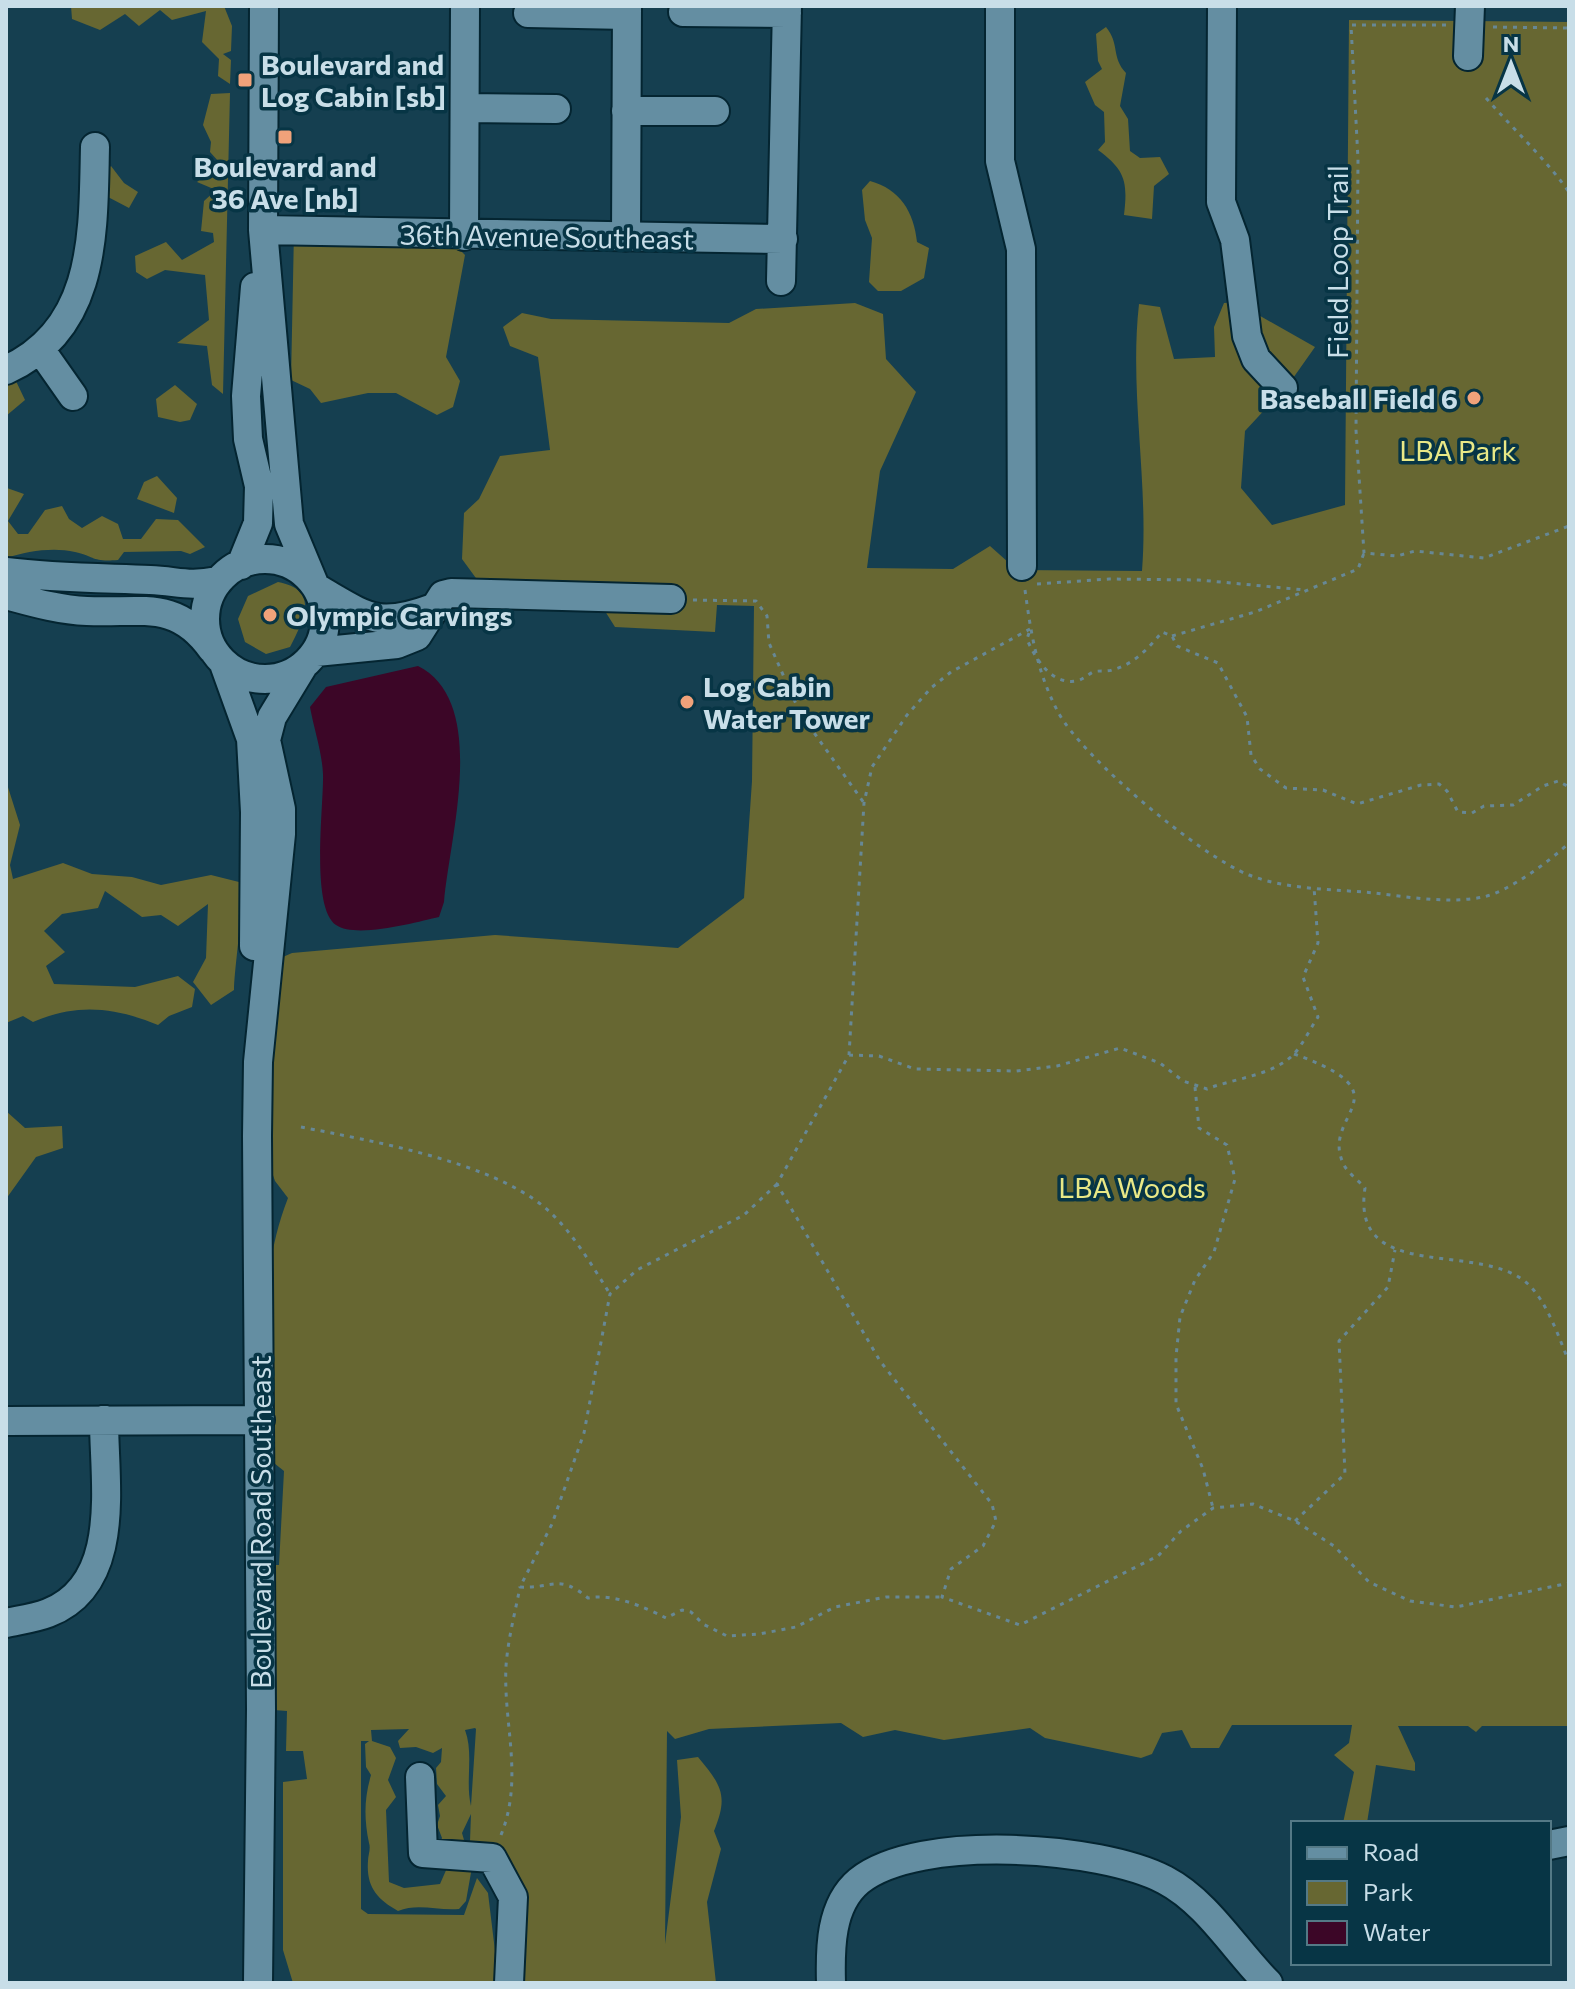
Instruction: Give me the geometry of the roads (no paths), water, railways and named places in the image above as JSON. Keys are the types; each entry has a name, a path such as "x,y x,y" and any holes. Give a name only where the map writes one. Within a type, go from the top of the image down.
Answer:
{"street":[{"path":"264,6 263,230 289,524 316,586 326,624 310,659"},
{"path":"464,236 465,6"},
{"path":"1000,6 1000,161 1021,249 1022,566"},
{"path":"1222,6 1221,202 1235,240 1247,336 1256,359 1283,388"},
{"path":"528,13 627,10 626,237"},
{"path":"683,12 787,10 781,281"},
{"path":"1468,56 1469,17"},
{"path":"465,108 556,109"},
{"path":"626,111 715,111"},
{"path":"6,370 40,349 78,300 93,225 95,147"},
{"path":"241,565 258,523 259,486 248,439 246,396 263,230"},
{"name":"36th Avenue Southeast","path":"263,230 464,236 783,239"},
{"path":"40,349 73,396"},
{"path":"6,572 54,578 154,580 188,586 218,581 241,565 267,559 285,562 301,571 316,586 376,618 398,621 433,608"},
{"path":"218,581 208,599 204,618 207,638 220,660"},
{"path":"6,595 87,611 144,609 173,614 201,633 220,660 238,673 263,679 289,675 310,659 397,644 417,636 443,595 480,592 671,599"},
{"name":"Boulevard Road Southeast","path":"258,1062 281,834 281,809 266,740 272,717 310,659"},
{"name":"Boulevard Road Southeast","path":"220,660 251,739 255,812 253,997 258,1062 260,1420 258,1983"},
{"path":"6,1623 50,1612 78,1591 100,1559 105,1535 104,1420"},
{"path":"6,1421 260,1420"},
{"path":"420,1777 423,1853 492,1858 513,1897 509,1983"},
{"path":"831,1983 830,1956 837,1913 858,1882 898,1861 953,1851 1086,1855 1136,1866 1170,1883 1208,1916 1268,1983"}],"water":[{"path":"418,666 440,684 453,709 459,740 457,809 444,902 439,917 372,930 345,929 336,925 328,915 323,898 320,854 323,774 310,707 326,687"}],"place":[{"name":"Boulevard and Log Cabin [sb]","path":"245,80"},
{"name":"Boulevard and 36 Ave [nb]","path":"285,137"},
{"name":"Baseball Field 6","path":"1474,398"},
{"name":"Olympic Carvings","path":"270,615"},
{"name":"Log Cabin Water Tower","path":"687,702"}],"park label":[{"name":"LBA Park","path":"1458,450"},
{"name":"LBA Woods","path":"1132,1187"}]}
